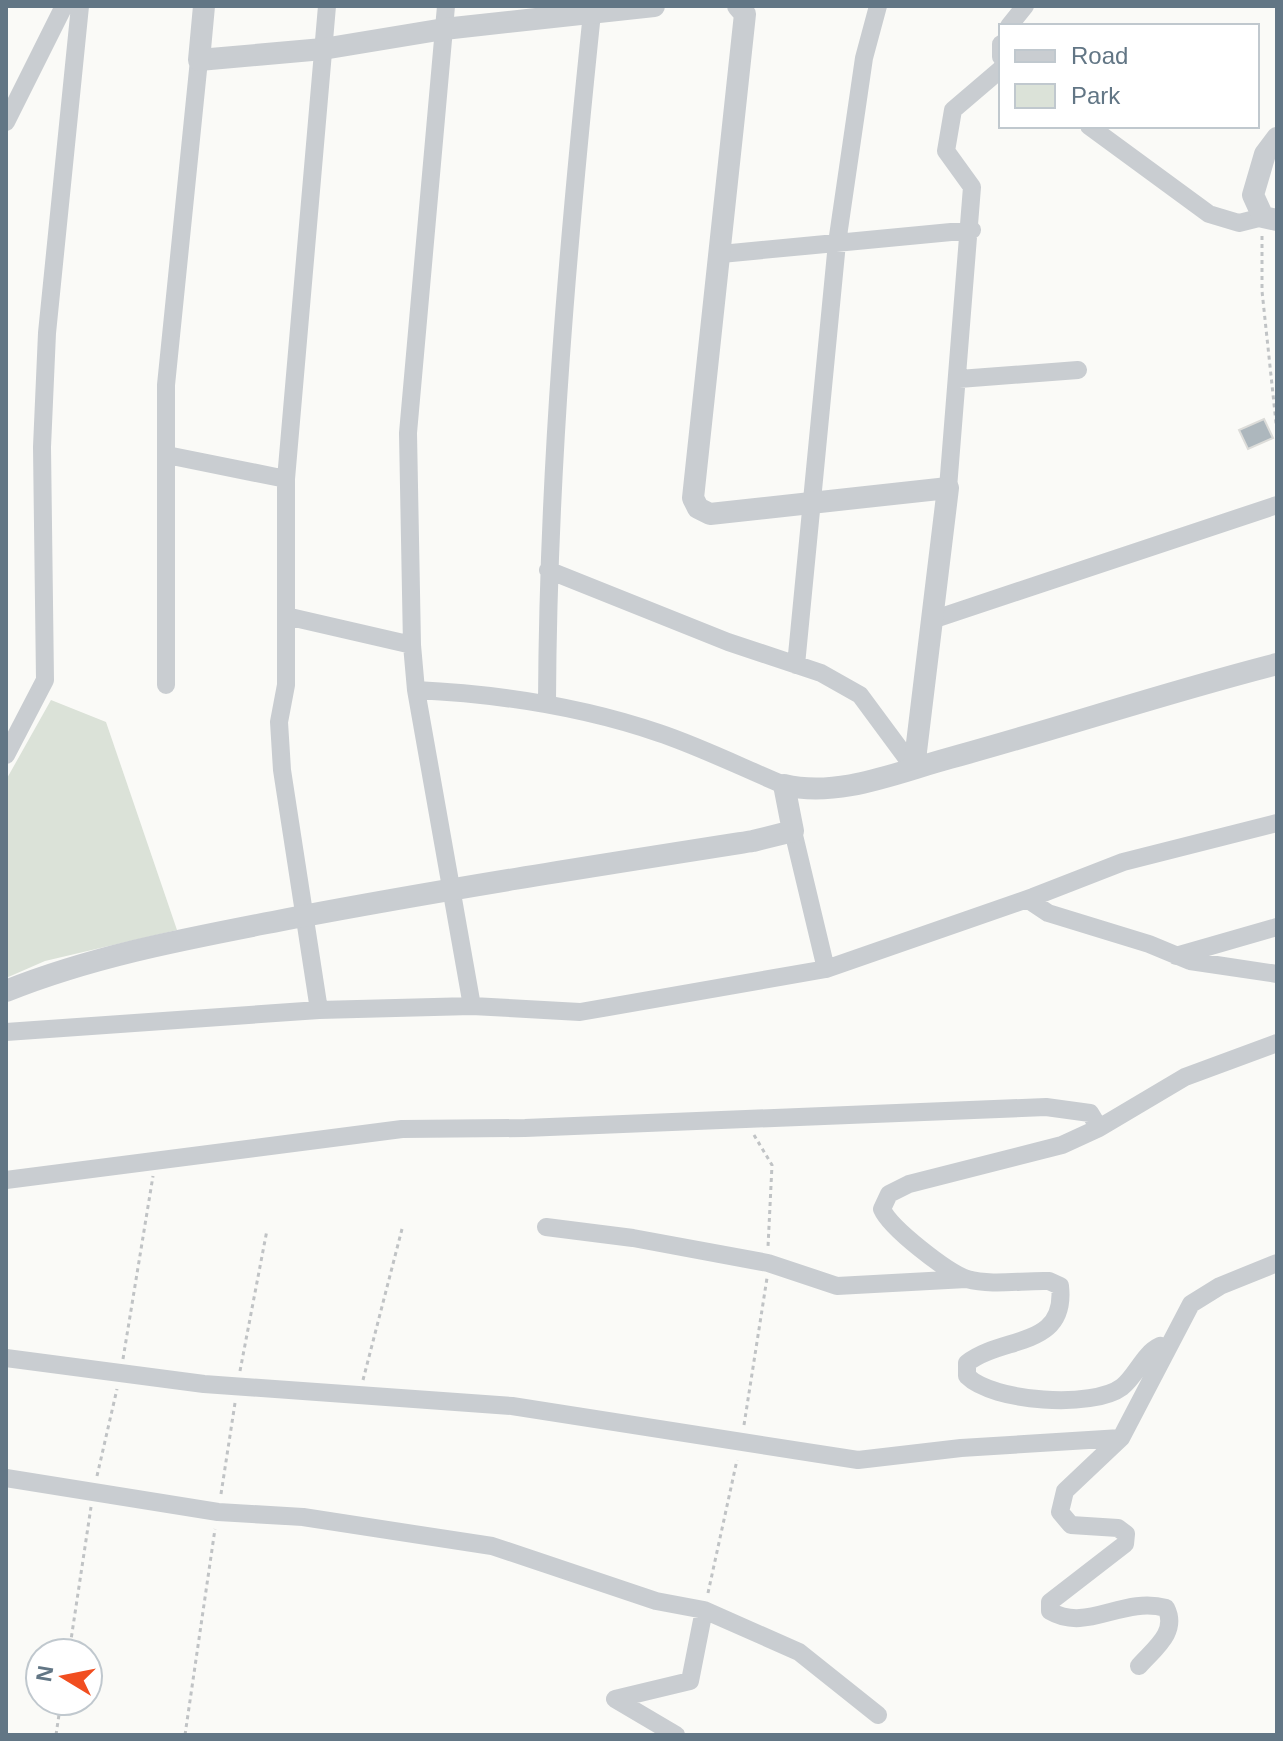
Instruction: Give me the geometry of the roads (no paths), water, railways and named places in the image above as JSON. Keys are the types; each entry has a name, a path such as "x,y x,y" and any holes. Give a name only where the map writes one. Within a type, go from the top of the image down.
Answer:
{"street":[{"path":"6,122 64,6"},
{"path":"6,755 45,680 42,447 46,348 80,6"},
{"path":"166,685 166,385 204,6"},
{"path":"319,1010 282,770 279,722 286,685 286,479 327,6"},
{"path":"446,6 408,433 412,645 416,690 472,1006"},
{"path":"199,60 323,49 444,29 654,6"},
{"path":"738,6 745,14 693,498 698,508 710,514 948,488"},
{"path":"796,665 815,501 837,243 864,58 878,6"},
{"path":"1011,24 1025,6"},
{"path":"547,702 548,570 565,270 592,13"},
{"path":"914,768 948,488 972,230 972,187 946,151 953,110 999,71"},
{"path":"1092,128 1209,214 1239,223 1270,219 1253,195 1255,179 1265,154 1277,138"},
{"path":"721,254 972,230"},
{"path":"959,379 1078,370"},
{"path":"167,455 286,479"},
{"path":"932,620 1277,505"},
{"path":"548,570 728,642 821,673 860,695 914,768"},
{"path":"286,616 412,645"},
{"path":"416,690 482,693 547,702 659,733 784,785 818,789 914,768 1178,689 1277,664"},
{"path":"784,785 826,969"},
{"path":"6,1032 319,1010 472,1006 580,1012 826,969 1123,862 1277,823"},
{"path":"6,991 65,968 304,916 449,888 753,841 793,831"},
{"path":"1027,899 1048,913 1190,961 1277,974"},
{"path":"1176,956 1277,927"},
{"path":"966,1279 887,1221 882,1209 889,1194 909,1184 1062,1145 1099,1128 1185,1077 1277,1043"},
{"path":"6,1180 402,1129 525,1128 1046,1107 1090,1113 1099,1128"},
{"path":"546,1227 633,1238 768,1263 837,1286 966,1279 1049,1281 1060,1286 1062,1307 1051,1325 1035,1335 975,1356 967,1363 967,1376 976,1384 1024,1397 1093,1400 1122,1387 1151,1351 1160,1346 1165,1352"},
{"path":"1139,1666 1170,1629 1171,1618 1166,1608 1145,1602 1079,1619 1061,1617 1050,1611 1050,1602 1125,1544 1126,1534 1118,1528 1071,1525 1060,1512 1065,1491 1121,1438 1191,1304 1220,1286 1277,1263"},
{"path":"6,1358 237,1387 512,1406 858,1460 961,1448 1121,1438"},
{"path":"6,1478 218,1512 303,1517 492,1546 656,1601 704,1610 799,1652 878,1715"},
{"path":"676,1735 615,1699 690,1681 704,1610"}]}
